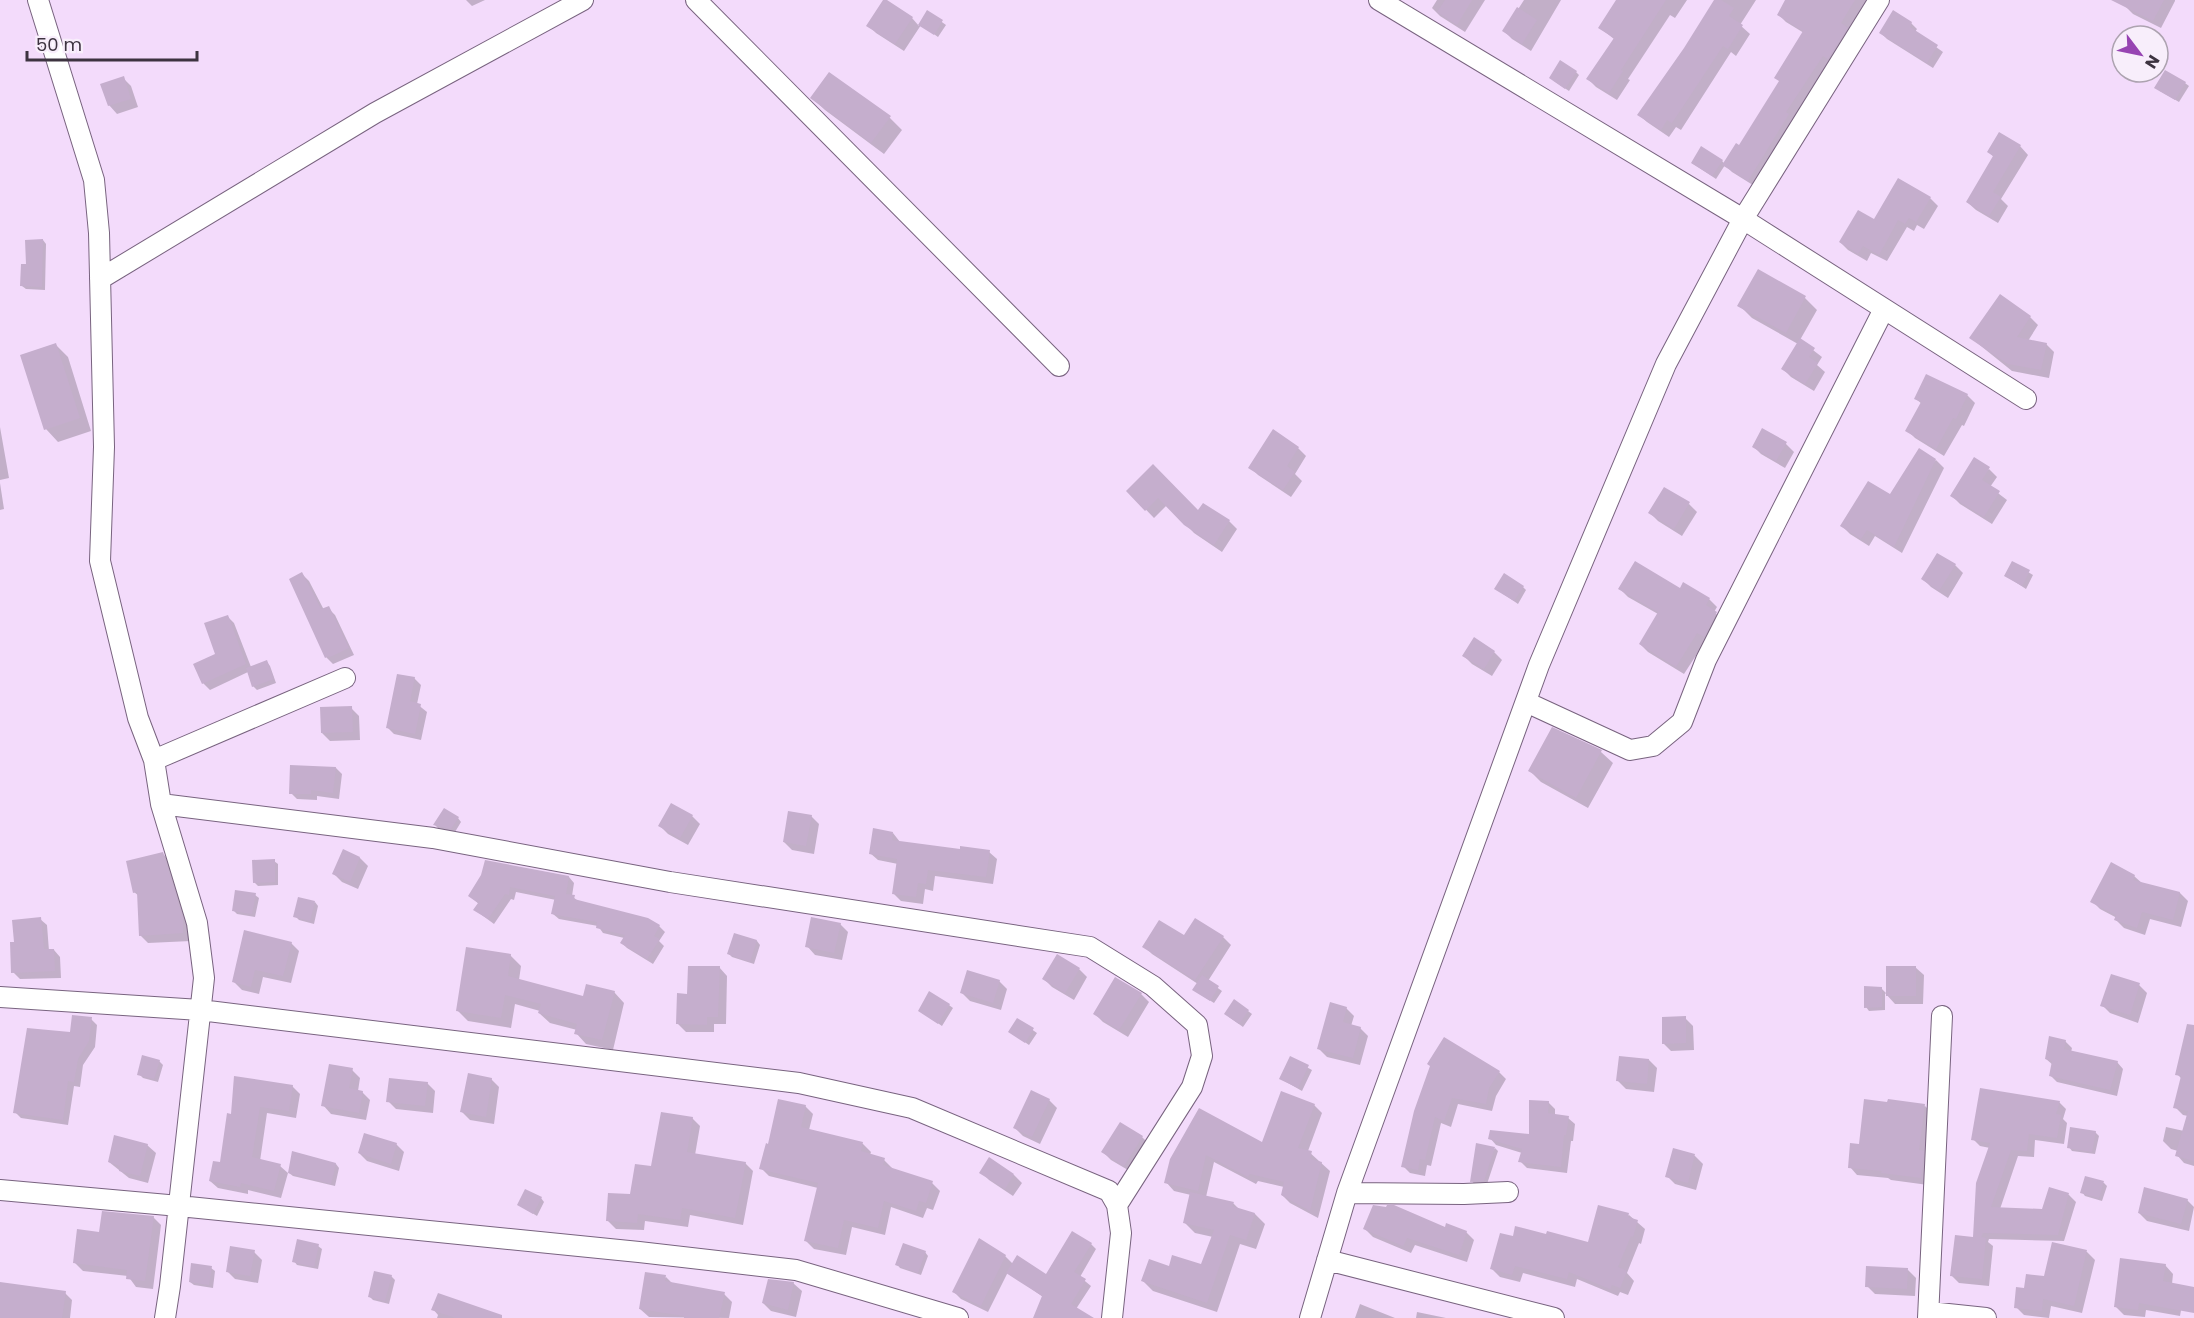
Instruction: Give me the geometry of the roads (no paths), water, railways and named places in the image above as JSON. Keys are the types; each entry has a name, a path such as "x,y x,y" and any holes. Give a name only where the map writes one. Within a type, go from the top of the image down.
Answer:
{"street":[{"path":"38,0 94,180 99,233 104,447 100,561 138,718 154,760 161,804 197,923 204,978 165,1318"},
{"path":"100,279 375,113 583,0"},
{"path":"696,0 1059,366"},
{"path":"1379,0 1743,219 2026,399"},
{"path":"1310,1318 1347,1193 1526,702 1548,644 1666,364 1743,219 1879,0"},
{"path":"1526,702 1630,750 1653,746 1682,722 1706,660 1884,309"},
{"path":"154,760 345,678"},
{"path":"161,804 433,838 670,882 1090,947 1153,986 1197,1025 1202,1056 1192,1087 1117,1205"},
{"path":"0,997 200,1010 799,1083 912,1108 1109,1191 1117,1205 1121,1233 1112,1318"},
{"path":"1942,1016 1928,1315 1986,1318"},
{"path":"0,1190 639,1252 796,1270 958,1318"},
{"path":"1347,1193 1508,1192"},
{"path":"1327,1260 1554,1318"}]}
